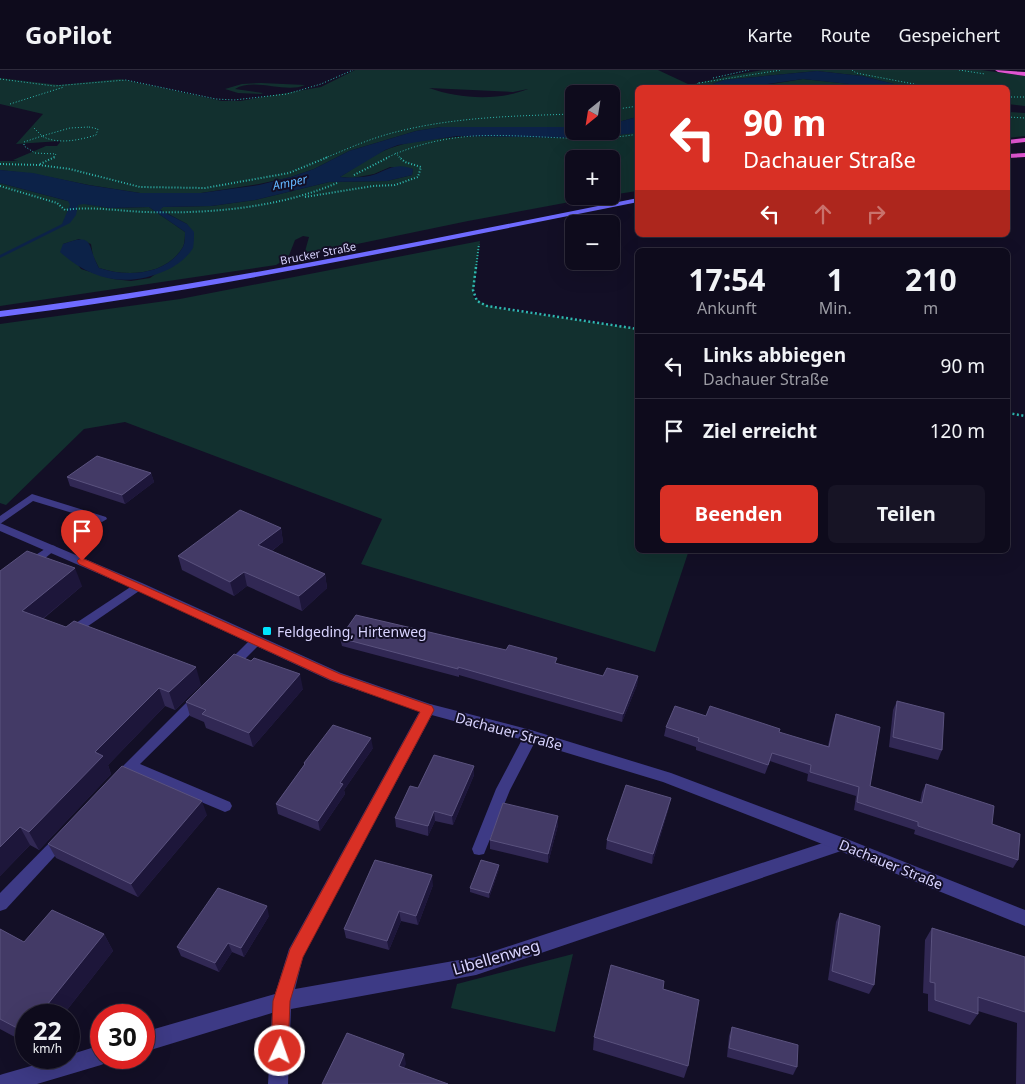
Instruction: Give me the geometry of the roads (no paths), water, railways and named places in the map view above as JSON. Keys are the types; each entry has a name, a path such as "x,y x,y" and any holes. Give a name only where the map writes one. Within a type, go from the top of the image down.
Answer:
{"highway":[{"path":"998,70 1025,74"},
{"path":"1010,142 1025,140"},
{"path":"1010,156 1025,155"}],"main road":[{"name":"Brucker Straße","path":"0,314 177,290 316,265 635,201"}],"street":[{"name":"Dachauer Straße","path":"0,527 138,586 336,677 428,710 531,736 666,777 841,844 1025,918"},
{"path":"278,1084 282,1001 296,955 428,710"},
{"name":"Libellenweg","path":"155,1039 282,1001 476,966 841,844"},
{"path":"4,1084 90,1058"}],"lane":[{"path":"0,521 32,497 102,519"},
{"path":"22,570 51,548"},
{"path":"70,633 138,586"},
{"path":"222,676 257,640"},
{"path":"208,690 126,770 225,806"},
{"path":"479,849 503,790 531,736"},
{"path":"0,904 68,832"}],"water":[{"path":"817,71 862,76 898,85 858,85 803,79 760,85 710,85 724,80"},
{"path":"635,118 635,133 620,135 620,122"},
{"name":"Amper","path":"441,127 565,127 565,138 457,136 398,145 385,150 340,177 354,178 367,176 398,166 413,169 412,175 387,181 329,182 255,200 211,206 163,207 160,210 187,224 194,232 194,242 191,251 178,264 153,276 124,280 111,279 85,270 60,252 63,244 81,239 85,240 91,247 99,268 121,273 133,273 156,269 166,264 176,257 183,247 185,232 149,207 110,208 84,204 78,205 76,215 70,223 0,258 0,255 62,224 70,205 68,201 0,183 0,170 33,173 88,185 140,193 201,193 259,185 291,177 314,169 349,151 416,131"}],"place":[{"name":"Feldgeding, Hirtenweg","path":"267,631"}]}
